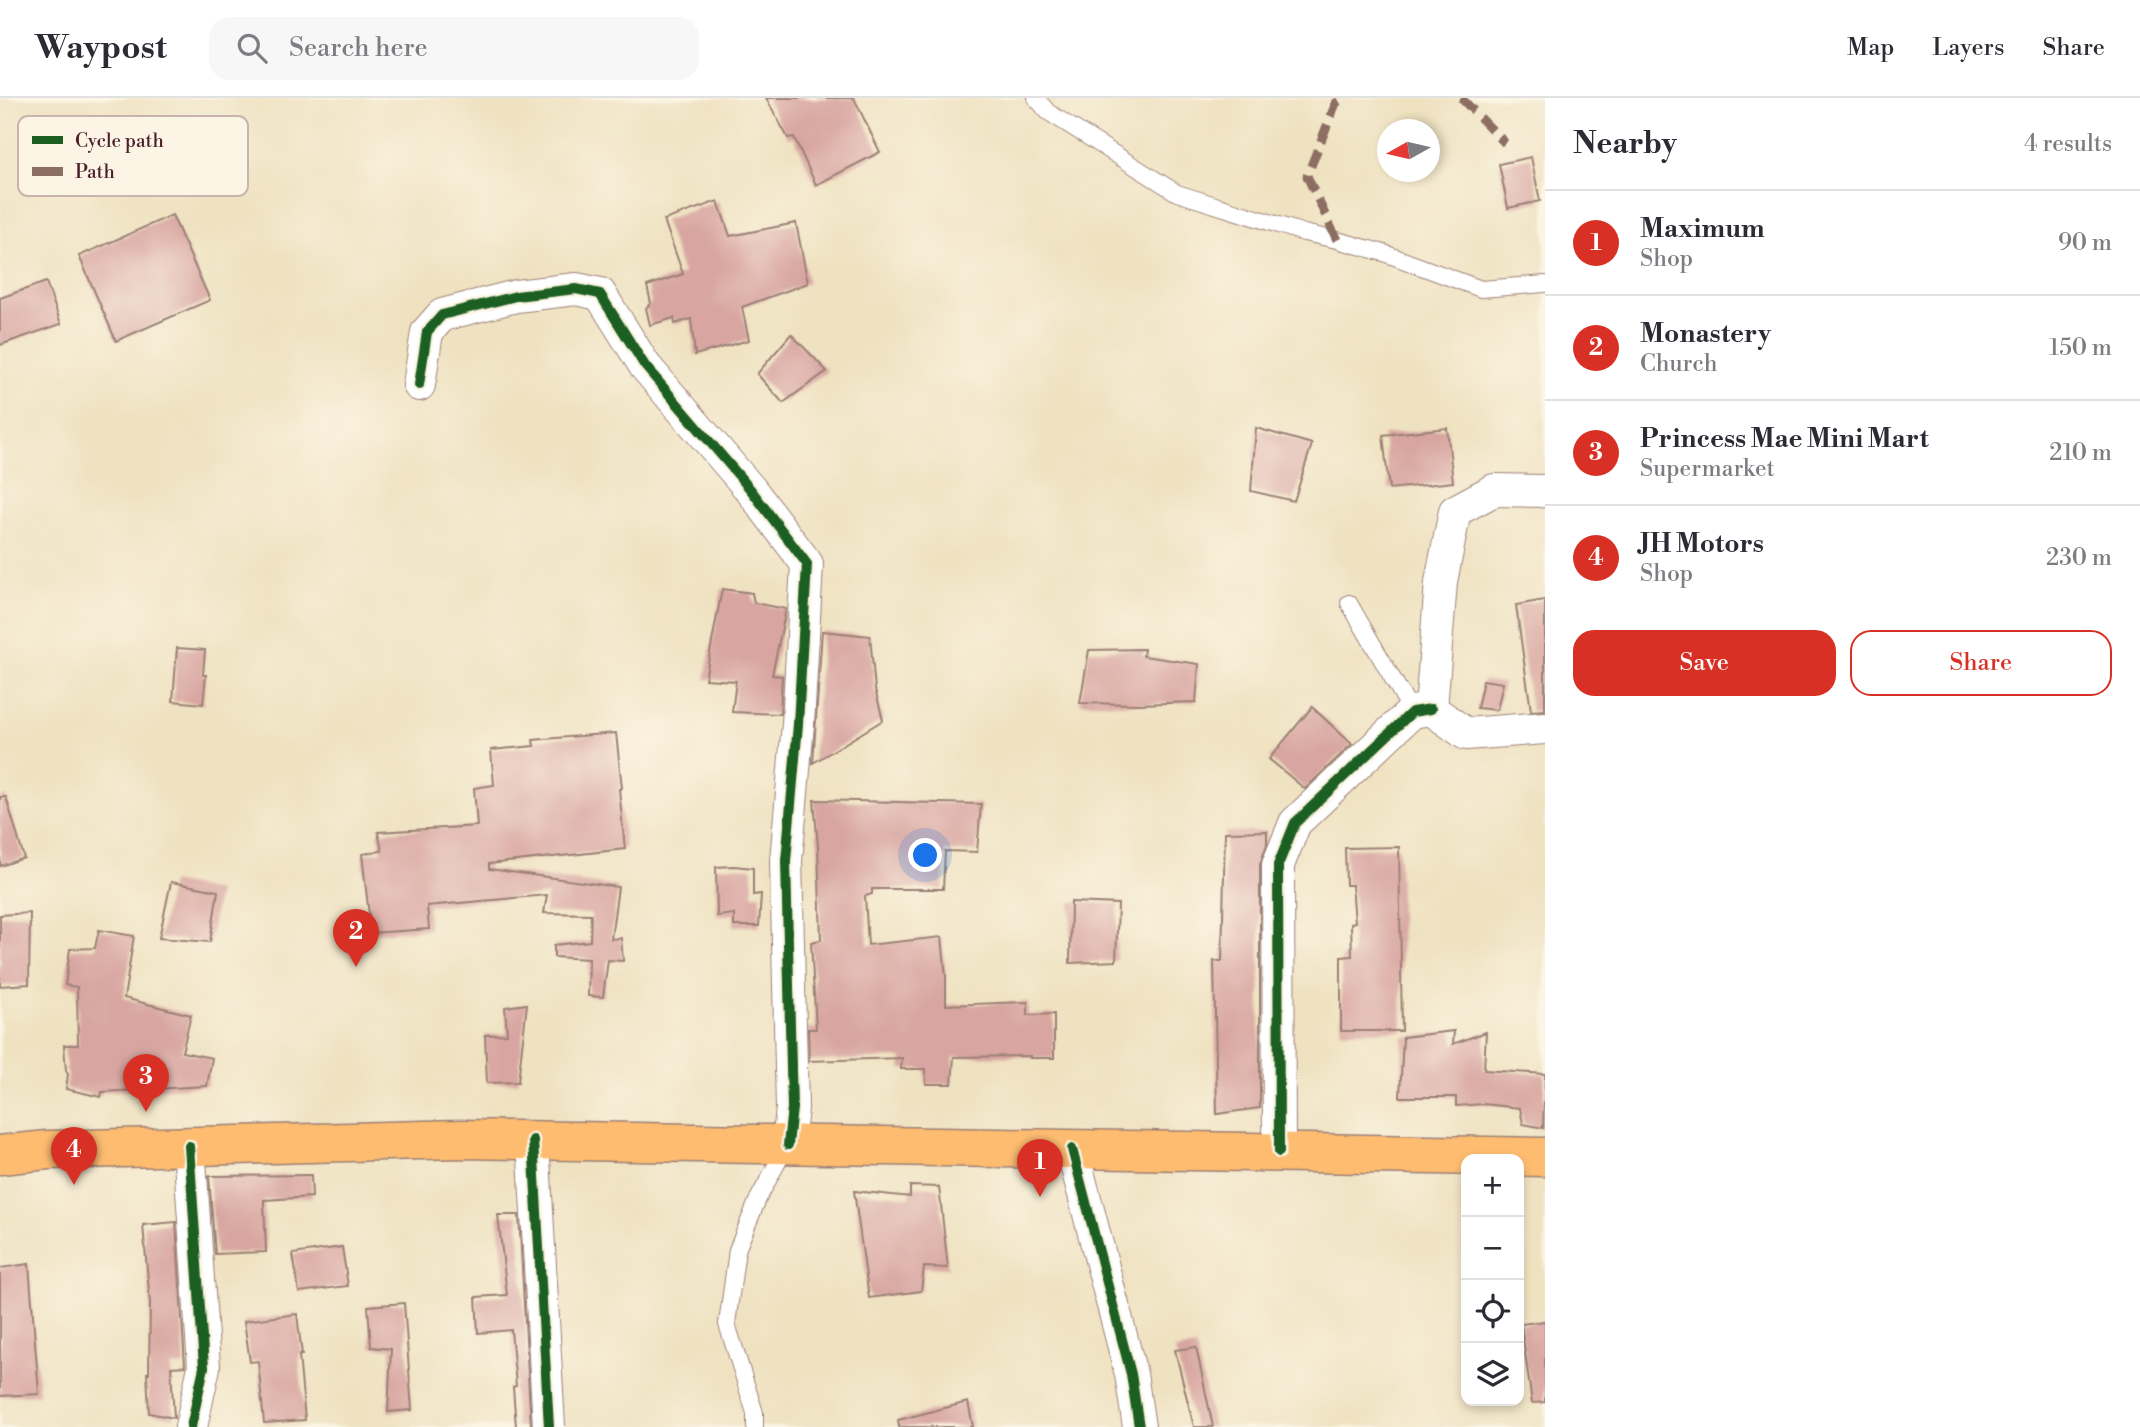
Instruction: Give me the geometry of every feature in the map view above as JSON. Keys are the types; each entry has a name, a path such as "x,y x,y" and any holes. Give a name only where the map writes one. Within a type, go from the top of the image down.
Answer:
{"main road":[{"path":"0,1155 47,1150 461,1139 1545,1157"}],"street":[{"path":"419,385 427,332 442,315 516,296 576,289 600,294 645,366 751,490 807,564 798,724 786,861 792,1108 788,1145"},
{"path":"1279,1153 1278,865 1294,823 1422,710 1441,582 1455,511 1494,489 1545,491"},
{"path":"1422,710 1466,734 1545,728"},
{"path":"533,1140 549,1427"},
{"path":"189,1146 204,1367 191,1427"},
{"path":"1072,1149 1131,1374 1139,1427"}],"lane":[{"path":"1036,98 1048,112 1177,193 1304,233 1384,253 1481,289 1545,284"},
{"path":"1349,603 1422,710"},
{"path":"768,1427 755,1420 727,1324 737,1250 758,1199 788,1145"}],"building":[{"path":"766,98 854,98 880,152 816,185 794,137 788,138"},
{"path":"1531,157 1540,201 1508,208 1499,164"},
{"path":"718,201 730,236 796,223 808,283 742,307 749,340 695,355 691,319 675,324 674,318 650,325 646,308 651,303 647,286 683,274 664,220"},
{"path":"172,215 210,300 116,341 79,256"},
{"path":"46,282 61,324 0,345 0,298"},
{"path":"791,334 827,371 783,403 757,374"},
{"path":"1256,428 1312,444 1294,501 1251,491"},
{"path":"1447,428 1453,482 1389,489 1383,435"},
{"path":"722,589 752,593 754,603 786,609 772,675 782,676 780,714 732,712 736,681 705,679"},
{"path":"1545,600 1545,710 1531,711 1516,605"},
{"path":"822,631 870,636 875,689 883,720 813,763"},
{"path":"177,648 205,650 203,704 173,701"},
{"path":"1144,649 1143,656 1199,664 1196,702 1080,703 1089,650"},
{"path":"1483,680 1503,683 1497,710 1477,708"},
{"path":"1312,707 1352,744 1305,789 1269,759"},
{"path":"616,733 625,849 489,864 489,869 618,887 611,939 621,938 623,961 608,960 603,997 588,996 589,959 554,957 554,945 590,941 591,914 544,913 547,895 427,906 429,929 371,933 362,854 382,851 378,832 477,826 474,788 494,785 491,750 534,746 533,740"},
{"path":"0,797 6,797 24,858 0,866"},
{"path":"814,800 981,804 977,852 945,851 943,889 872,889 872,894 865,896 868,945 942,937 946,1005 1028,1002 1028,1015 1054,1014 1054,1058 954,1057 952,1084 926,1084 925,1069 901,1069 902,1058 809,1061 808,1029 816,1029 811,942 821,940"},
{"path":"1267,831 1267,844 1260,865 1260,1108 1217,1114 1214,961 1222,961 1225,832"},
{"path":"1399,847 1402,1031 1341,1031 1341,957 1352,956 1351,923 1355,922 1352,885 1346,885 1345,848"},
{"path":"716,867 753,868 753,895 761,894 759,926 734,926 734,914 717,916"},
{"path":"171,882 218,891 210,942 159,938"},
{"path":"1071,902 1118,904 1116,961 1070,963"},
{"path":"30,913 29,984 0,986 0,915"},
{"path":"99,930 134,936 124,998 191,1015 182,1052 212,1058 207,1086 102,1092 101,1097 66,1089 68,1074 64,1045 78,1045 77,987 65,985 70,949 95,948"},
{"path":"527,1004 518,1082 487,1083 485,1035 507,1034 505,1007"},
{"path":"1454,1031 1453,1044 1486,1032 1484,1070 1545,1074 1543,1128 1523,1124 1520,1108 1483,1104 1456,1106 1456,1097 1400,1097 1403,1037"},
{"path":"311,1175 312,1197 264,1200 266,1252 215,1254 209,1176"},
{"path":"910,1186 939,1187 948,1268 924,1267 921,1291 869,1298 854,1191 910,1197"},
{"path":"498,1215 519,1215 531,1427 516,1427 513,1387 516,1386 511,1330 478,1333 476,1297 507,1295"},
{"path":"176,1222 185,1366 171,1367 174,1418 149,1413 147,1373 150,1303 143,1225"},
{"path":"342,1247 348,1286 299,1292 293,1254"},
{"path":"29,1264 39,1394 0,1396 0,1268"},
{"path":"404,1303 412,1410 388,1412 391,1349 371,1347 368,1306"},
{"path":"297,1314 305,1420 264,1423 258,1361 250,1362 244,1321"},
{"path":"1545,1321 1545,1402 1532,1403 1524,1346 1524,1324"},
{"path":"1196,1347 1213,1427 1194,1427 1175,1350"},
{"path":"968,1402 973,1427 899,1427 898,1420"}],"marked path":[{"path":"1337,240 1307,176 1336,103 1345,98"},
{"path":"1461,98 1505,143"}],"cycle path":[{"path":"419,385 427,332 442,315 516,296 576,289 600,294 645,366 751,490 807,564 798,724 786,861 792,1108 788,1145"},
{"path":"1279,1152 1278,865 1295,823 1412,712 1431,709"},
{"path":"533,1140 549,1427"},
{"path":"189,1146 204,1367 191,1427"},
{"path":"1072,1149 1131,1374 1139,1427"}],"place":[{"name":"Monastery","path":"356,967"},
{"name":"Princess Mae Mini Mart","path":"146,1112"},
{"name":"JH Motors","path":"74,1185"},
{"name":"Maximum","path":"1040,1197"}]}
